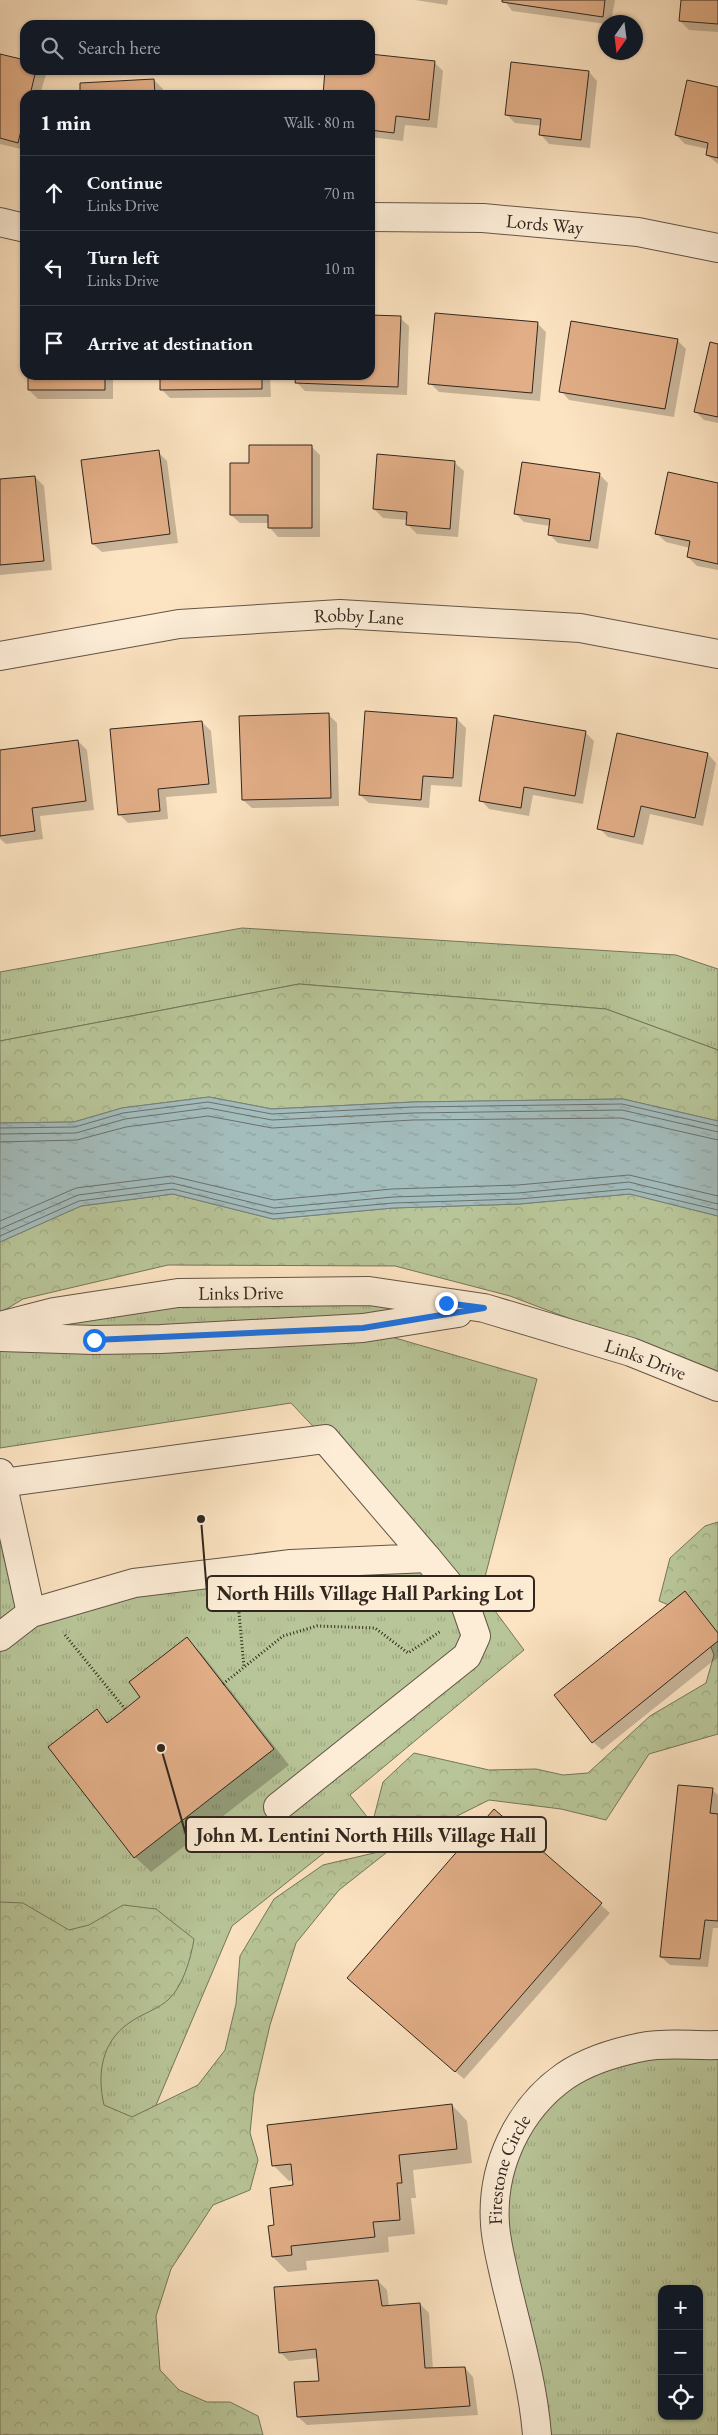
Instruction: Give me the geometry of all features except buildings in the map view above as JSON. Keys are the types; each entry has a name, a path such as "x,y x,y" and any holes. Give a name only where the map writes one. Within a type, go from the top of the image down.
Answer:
{"street":[{"name":"Lords Way","path":"375,217 483,218 638,232 718,248"},
{"path":"0,222 20,227"},
{"name":"Robby Lane","path":"0,656 179,624 340,614 580,628 718,654"},
{"name":"Links Drive","path":"0,1326 54,1312 178,1293 370,1291 484,1308 631,1352 718,1387"},
{"name":"Links Drive","path":"0,1337 94,1340 363,1328 484,1308"},
{"path":"38,1611 1,1478 325,1439 465,1604 476,1636 467,1656 278,1806"},
{"path":"0,1637 38,1611 134,1583 291,1564 427,1558"},
{"name":"Firestone Circle","path":"537,2435 535,2409 500,2255 495,2223 496,2184 504,2153 533,2104 565,2076 597,2060 644,2047 718,2045"}],"path":[{"path":"238,1609 244,1667"},
{"path":"38,1611 125,1709"},
{"path":"223,1684 283,1636 317,1626 375,1628 408,1653 445,1629 476,1636"}],"green space":[{"path":"242,928 676,955 718,969 718,1050 606,1009 299,984 0,1041 0,972"},
{"path":"299,984 606,1009 718,1050 718,1121 623,1099 413,1102 272,1109 209,1097 122,1108 74,1122 0,1123 0,1041"},
{"path":"173,1194 273,1219 393,1208 519,1204 630,1194 718,1216 718,1375 510,1296 395,1266 168,1265 23,1299 0,1313 0,1242 81,1206"},
{"path":"178,1293 484,1308 364,1329 537,1379 481,1592 524,1650 350,1795 368,1818 232,1926 16,2435 0,2435 0,1473 31,1613 134,1583 423,1556 325,1439 291,1403 0,1448 0,1326"},
{"path":"718,1522 718,1734 649,1754 606,1820 561,1809 489,1800 391,1849 374,1817 383,1782 414,1753 489,1770 536,1769 563,1775 588,1773 650,1716 706,1683 714,1655 700,1618 659,1601 670,1558 705,1526"},
{"path":"391,1849 339,1890 296,1943 270,2025 254,2094 250,2133 258,2160 250,2190 213,2205 171,2269 156,2316 160,2370 179,2390 207,2402 230,2402 258,2416 263,2435 0,2435 0,1902 23,1903 69,1930 89,1925 123,1905 156,1909 194,1939 186,1971 174,1993 165,2003 134,2020 120,2031 112,2040 103,2060 101,2082 104,2105 132,2117 198,2085 225,2050 236,2004 240,1956 274,1899 323,1865"},
{"path":"718,2045 718,2435 537,2435 495,2223 533,2104 565,2076"}],"water":[{"path":"209,1097 272,1109 413,1102 623,1099 718,1121 718,1216 630,1194 519,1204 393,1208 273,1219 173,1194 81,1206 0,1242 0,1123 74,1122 122,1108"}],"place":[{"name":"North Hills Village Hall Parking Lot","path":"201,1519"},
{"name":"John M. Lentini North Hills Village Hall","path":"161,1748"}],"route":[{"path":"94,1340 363,1328 484,1308 446,1303"}]}
